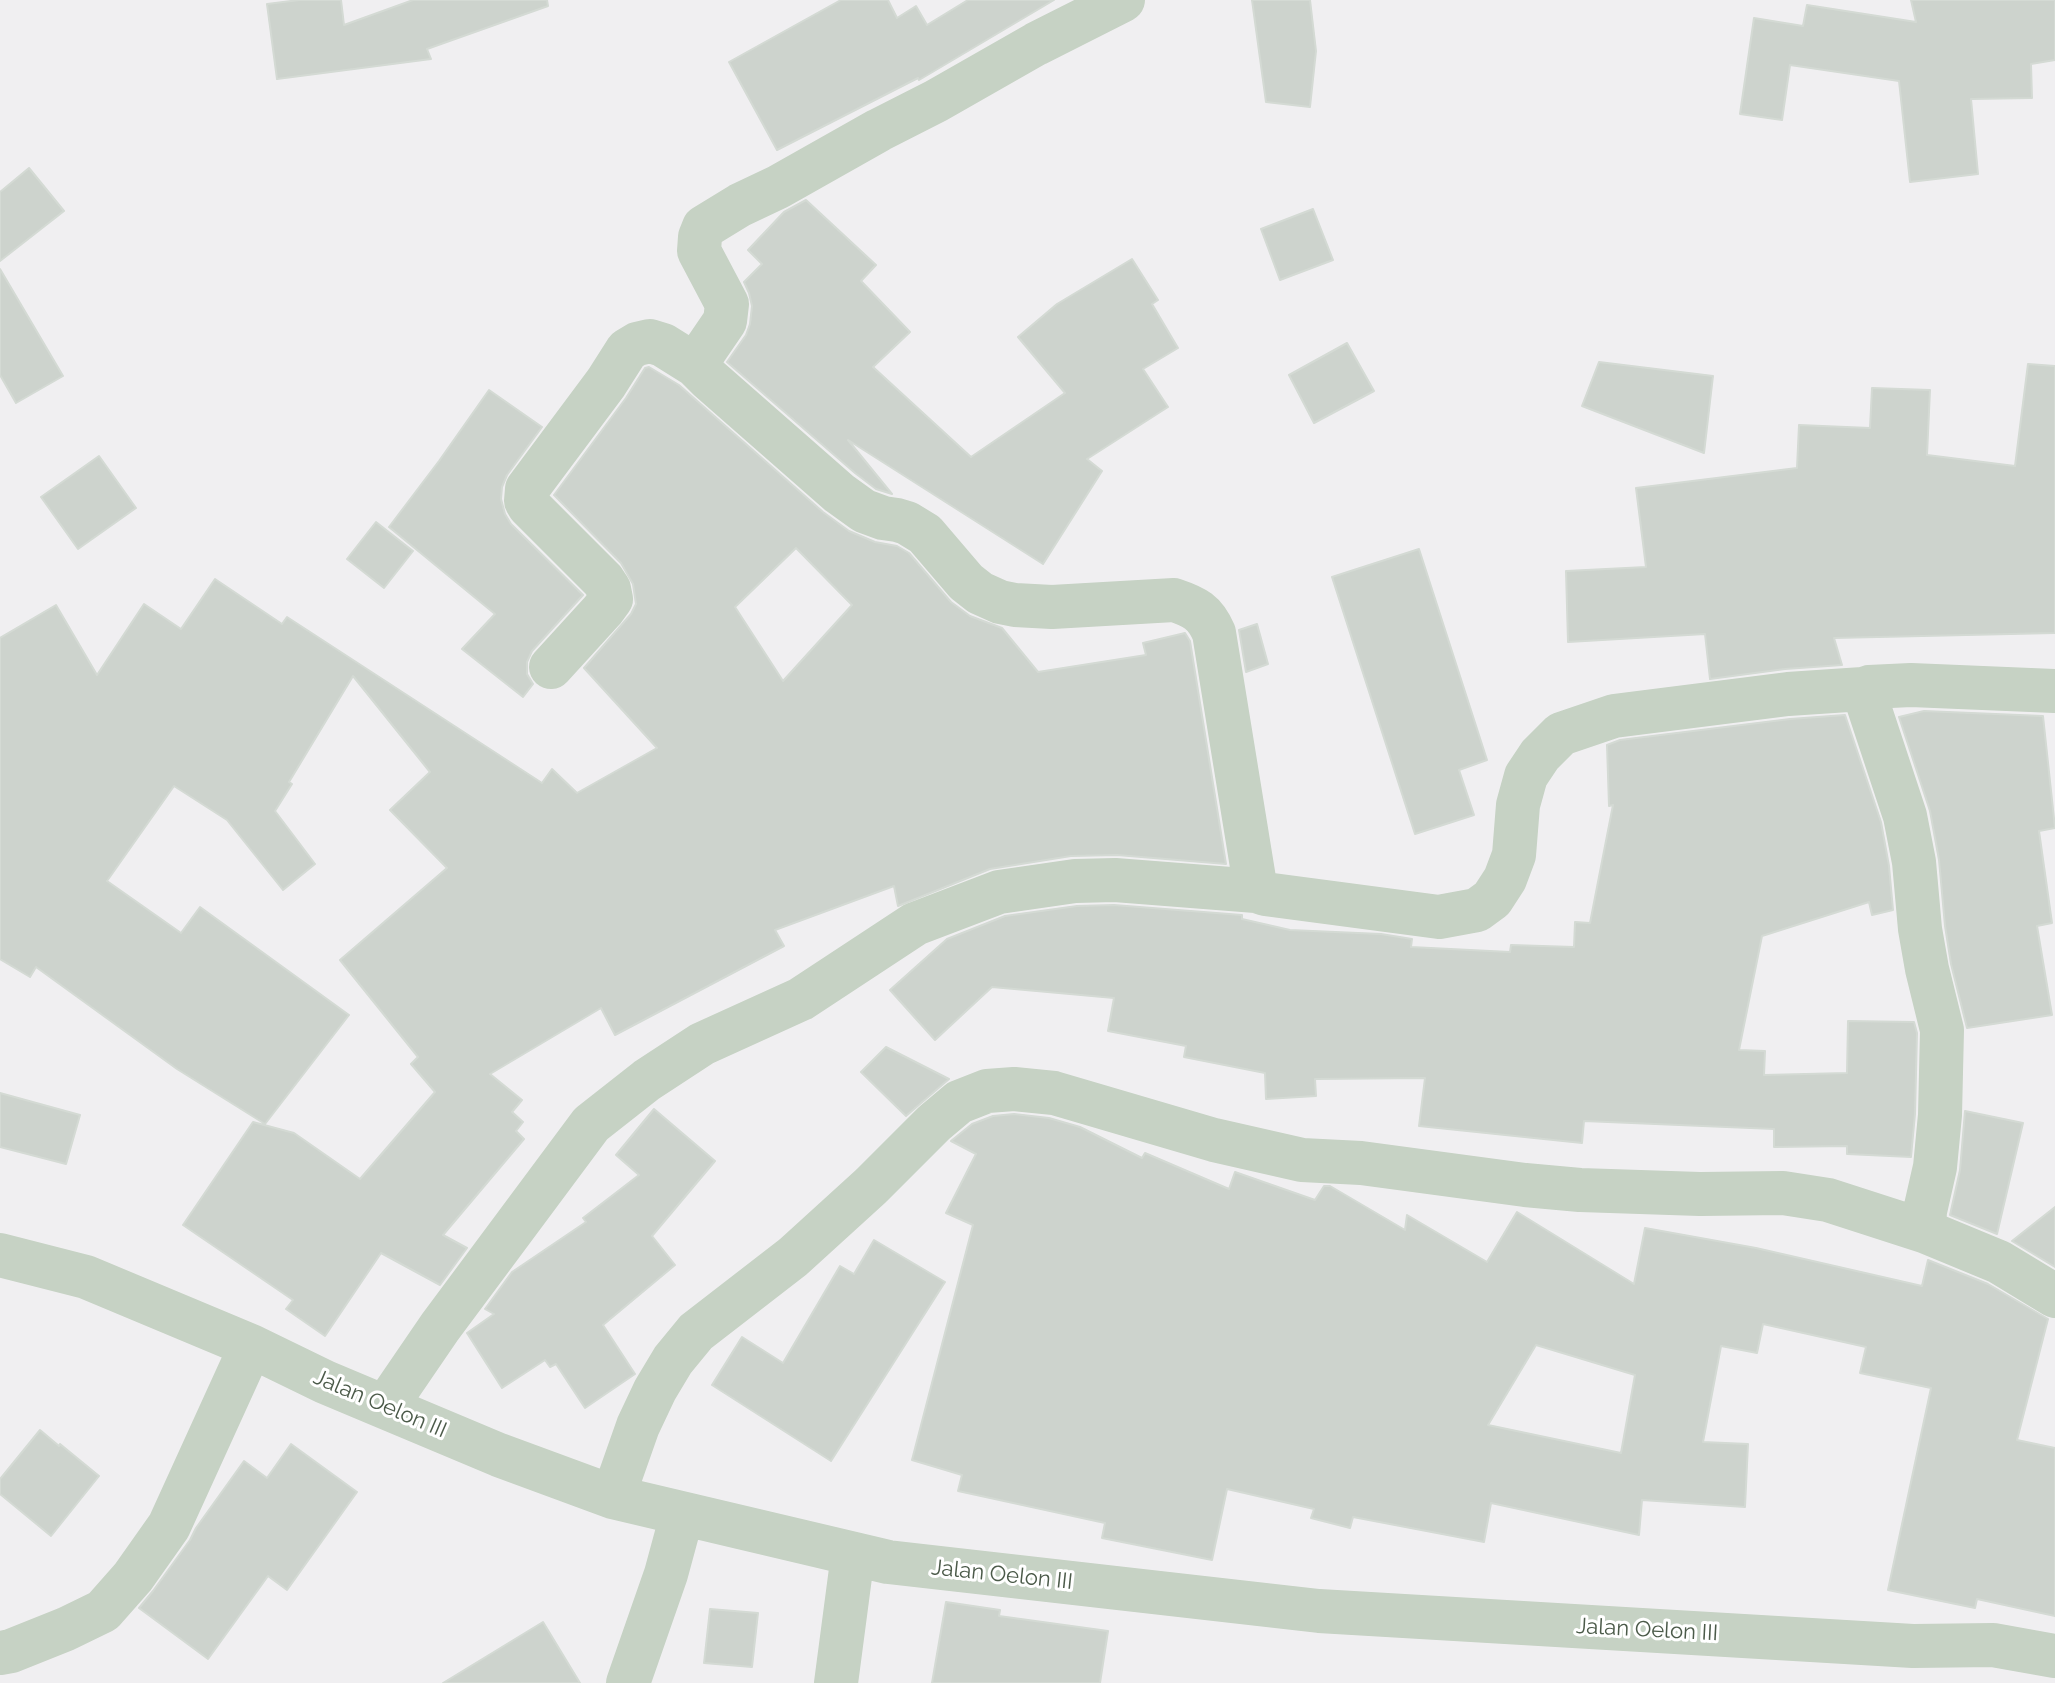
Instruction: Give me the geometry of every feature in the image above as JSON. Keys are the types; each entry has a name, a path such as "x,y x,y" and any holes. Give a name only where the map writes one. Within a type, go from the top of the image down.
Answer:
{"street":[{"path":"695,365 725,321 727,304 699,251 704,227 1112,5"},
{"path":"551,667 611,599 603,580 529,506 527,489 627,350 650,341 663,345 695,365 839,493 864,511 907,523 925,534 966,582 980,593 1015,605 1052,607 1174,600 1192,605 1208,618 1214,633 1256,891"},
{"path":"386,1406 440,1327 591,1124 647,1080 702,1044 801,999 915,924 999,892 1075,881 1115,880 1256,891 1439,917 1477,910 1492,899 1505,879 1514,855 1518,805 1526,776 1540,755 1561,734 1614,716 1788,694 1911,685 2055,691"},
{"path":"1863,689 1905,816 1914,862 1920,929 1942,1030 1939,1128 1924,1231"},
{"path":"613,1497 638,1426 655,1390 673,1360 696,1332 793,1257 959,1102 987,1091 1014,1089 1054,1093 1214,1140 1302,1160 1361,1163 1580,1190 1783,1193 1828,1200 1924,1231 1999,1262 2055,1296"},
{"name":"Jalan Oelon III","path":"0,1255 86,1277 499,1455 613,1497 888,1562 1319,1611 1913,1646 1993,1645 2055,1656"},
{"path":"0,1653 66,1629 103,1611 133,1577 169,1526 251,1346"},
{"path":"628,1683 666,1574 682,1515"},
{"path":"836,1683 853,1554"}],"building":[{"path":"341,0 344,25 413,0 547,0 548,6 427,49 431,59 277,79 267,4"},
{"path":"841,0 888,0 897,18 916,6 927,25 968,0 1054,0 919,80 777,150 729,62"},
{"path":"1252,0 1310,0 1316,51 1310,107 1266,102"},
{"path":"1911,0 2055,0 2055,60 2031,64 2032,98 1971,99 1978,174 1910,182 1899,81 1790,65 1782,120 1740,114 1754,18 1803,26 1807,5 1916,22"},
{"path":"29,168 64,211 0,261 0,192"},
{"path":"806,200 876,265 861,281 910,332 873,367 971,457 1065,393 1018,337 1057,304 1132,259 1158,300 1152,304 1178,348 1143,369 1168,407 1087,459 1102,471 1043,564 848,440 892,494 876,489 727,362 750,324 752,306 744,282 762,264 748,250 784,212"},
{"path":"1313,209 1333,260 1280,280 1261,229"},
{"path":"0,269 63,376 16,403 0,375"},
{"path":"1347,343 1374,391 1314,423 1289,375"},
{"path":"1599,362 1713,376 1704,453 1582,406"},
{"path":"2028,364 2055,366 2055,633 1834,638 1842,665 1710,679 1705,634 1568,642 1566,571 1646,567 1636,488 1797,468 1799,425 1870,428 1872,388 1930,390 1927,455 2015,466"},
{"path":"649,367 679,385 823,512 849,531 875,542 897,546 909,553 951,602 970,616 1002,628 1038,672 1146,655 1143,643 1185,633 1190,641 1226,864 1117,855 1071,856 990,869 898,906 894,886 775,930 784,946 615,1035 601,1008 490,1074 522,1100 512,1112 523,1122 516,1131 524,1139 443,1235 467,1248 440,1285 381,1253 325,1336 286,1309 293,1300 183,1225 253,1122 294,1133 360,1179 435,1092 411,1064 418,1057 340,960 447,868 390,810 430,772 353,676 275,811 315,864 283,890 227,820 174,786 107,881 181,933 200,907 349,1015 265,1124 177,1069 36,967 30,977 0,959 0,638 56,605 97,675 144,604 181,629 215,579 282,624 287,617 542,783 552,769 577,793 657,748 584,668 631,614 636,604 633,584 621,563 554,495 645,368","holes":["796,548 852,605 783,681 735,607"]},
{"path":"489,390 542,427 507,475 501,499 505,514 511,524 583,595 532,651 527,662 527,674 533,684 523,697 462,649 495,614 389,527"},
{"path":"99,456 136,508 78,549 41,497"},
{"path":"376,522 413,551 384,588 347,559"},
{"path":"1419,549 1487,760 1459,770 1474,815 1415,834 1332,577"},
{"path":"1257,624 1268,664 1246,672 1239,630"},
{"path":"1924,711 2043,716 2055,828 2039,831 2052,923 2037,926 2052,1015 1967,1028 1951,964 1930,811 1899,717"},
{"path":"1845,715 1881,822 1893,910 1872,915 1869,902 1762,936 1739,1050 1765,1051 1764,1075 1847,1073 1848,1021 1914,1022 1917,1033 1911,1157 1847,1154 1847,1146 1774,1147 1774,1129 1584,1121 1582,1143 1419,1126 1425,1078 1315,1079 1316,1096 1266,1099 1265,1073 1184,1057 1186,1046 1108,1031 1114,998 992,987 935,1040 890,990 947,939 1005,916 1077,906 1114,905 1242,915 1242,919 1290,930 1381,934 1412,939 1411,947 1510,952 1511,945 1574,947 1575,922 1590,923 1613,805 1609,806 1607,745 1620,740"},
{"path":"886,1047 949,1079 906,1116 861,1072"},
{"path":"0,1093 80,1115 66,1164 0,1147"},
{"path":"654,1109 715,1161 652,1236 675,1265 603,1325 635,1374 585,1408 556,1364 550,1367 545,1360 502,1388 467,1333 494,1314 485,1309 512,1272 586,1222 583,1218 639,1175 616,1155"},
{"path":"1965,1111 2023,1123 1997,1234 1950,1215 1960,1170"},
{"path":"1014,1114 1049,1118 1080,1127 1142,1158 1145,1153 1229,1189 1235,1172 1315,1200 1324,1186 1330,1186 1405,1230 1407,1215 1487,1262 1517,1212 1634,1284 1645,1228 1756,1248 1922,1286 1928,1260 1988,1284 2048,1319 2017,1440 2055,1448 2055,1616 1977,1599 1975,1608 1888,1590 1931,1388 1860,1373 1866,1347 1763,1324 1757,1353 1721,1346 1703,1442 1748,1444 1745,1507 1642,1500 1639,1535 1491,1503 1484,1542 1353,1517 1350,1528 1311,1518 1314,1509 1227,1489 1212,1560 1102,1538 1105,1523 958,1491 962,1475 912,1460 973,1225 946,1213 976,1154 951,1141 972,1124 993,1116","holes":["1536,1345 1635,1375 1621,1453 1488,1425"]},
{"path":"2055,1207 2055,1267 2012,1241"},
{"path":"874,1240 945,1282 831,1461 712,1385 742,1337 783,1363 840,1266 854,1274"},
{"path":"40,1430 99,1476 51,1536 0,1494 0,1479"},
{"path":"291,1444 357,1492 287,1590 268,1576 208,1659 139,1608 244,1461 267,1478"},
{"path":"946,1602 1000,1610 999,1616 1108,1631 1100,1683 932,1683"},
{"path":"710,1609 758,1613 752,1667 704,1663"},
{"path":"543,1622 580,1683 443,1683"}]}
